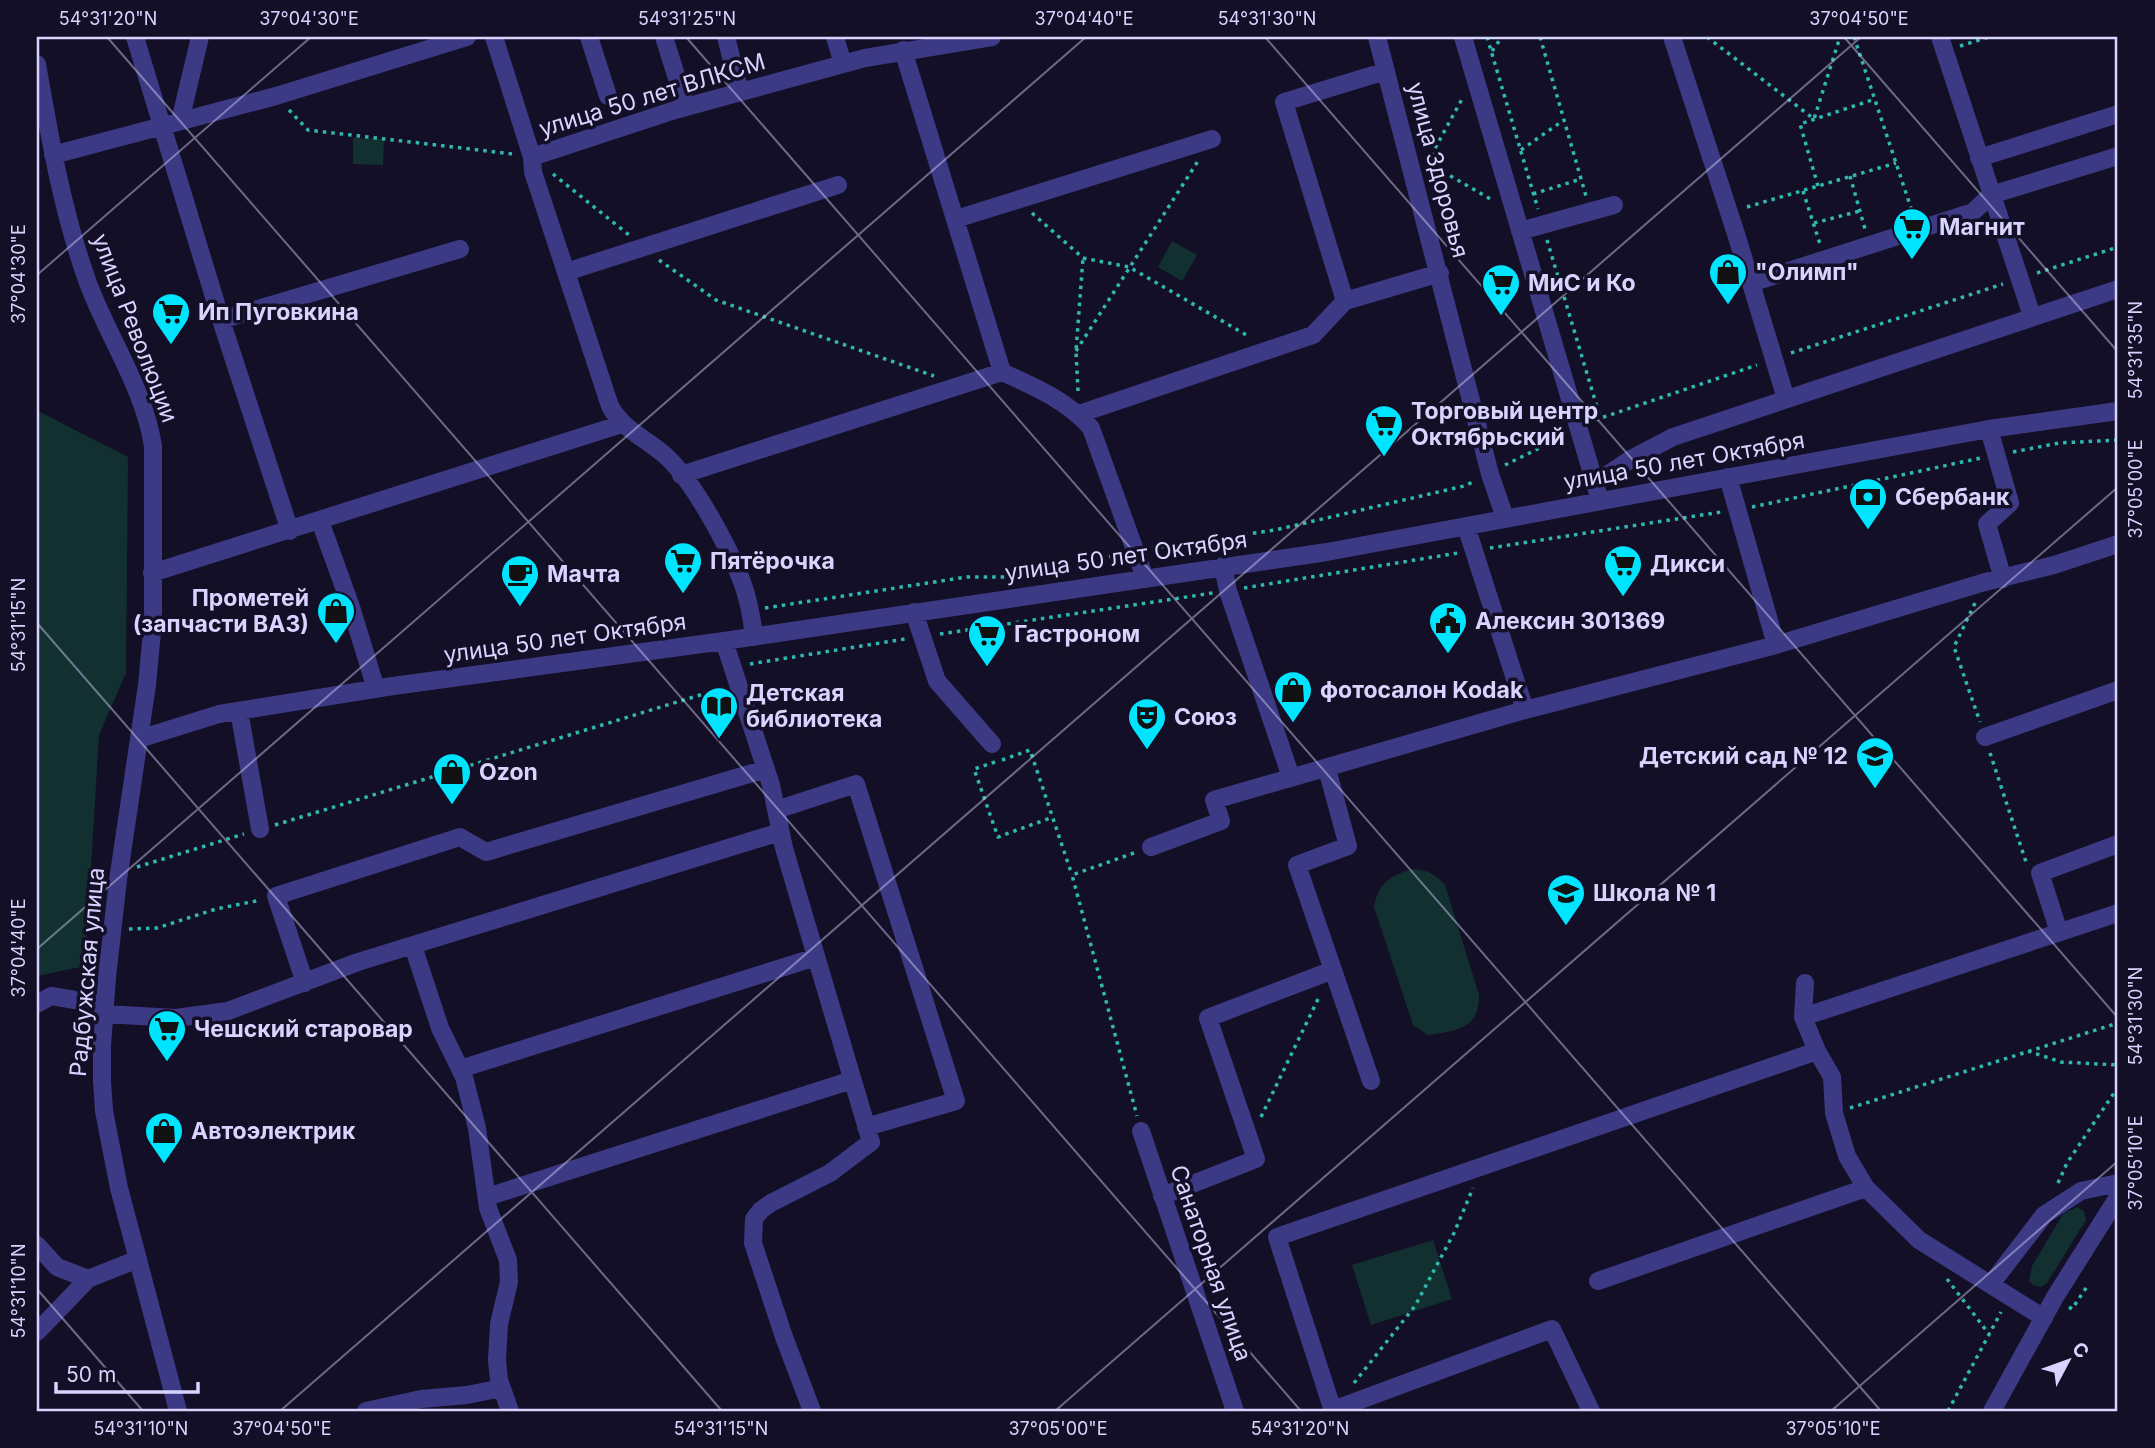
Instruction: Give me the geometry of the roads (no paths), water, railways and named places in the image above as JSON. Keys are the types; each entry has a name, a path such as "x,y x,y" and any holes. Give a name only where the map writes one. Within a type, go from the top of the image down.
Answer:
{"street":[{"path":"135,37 160,126 290,531"},
{"path":"180,121 200,37"},
{"path":"53,155 276,96 467,37"},
{"path":"494,37 532,157 533,172 610,406 622,424 657,448 693,489 742,580 754,637"},
{"path":"589,37 608,96"},
{"path":"664,37 686,107"},
{"path":"726,37 740,92"},
{"path":"835,37 843,64"},
{"name":"улица 50 лет ВЛКСМ","path":"532,157 686,107 843,64 903,50 992,37"},
{"name":"улица Здоровья","path":"1377,37 1490,474 1505,518"},
{"path":"1463,37 1597,492 1630,459 1673,437 2118,289"},
{"path":"1672,37 1786,399"},
{"path":"1942,44 2032,316"},
{"path":"903,50 1002,372"},
{"name":"улица Революции","path":"37,64 53,155 69,224 88,284 150,424 153,446 153,621 139,739"},
{"path":"1345,301 1284,102 1386,71"},
{"path":"1979,158 2118,114"},
{"path":"956,219 1212,139"},
{"path":"1751,283 1973,212 1991,195 2118,156"},
{"path":"566,272 838,185"},
{"path":"1520,231 1614,205"},
{"path":"221,320 460,249"},
{"path":"1079,414 1313,335 1345,301 1440,273"},
{"path":"681,475 1002,372 1079,414 1091,428 1145,578"},
{"name":"улица 50 лет Октября","path":"139,739 202,719 239,711 376,688 754,637 1327,552 1505,518 1597,492 1728,477 1989,429 2118,411"},
{"path":"152,573 622,424"},
{"path":"1989,429 2010,503 1987,524 2003,579"},
{"path":"1728,477 1776,645"},
{"path":"320,521 376,688"},
{"path":"1466,526 1525,710"},
{"path":"1151,847 1221,821 1214,800 1525,710 1776,645 2118,544"},
{"path":"1223,566 1228,591 1292,777"},
{"path":"915,612 937,681 992,744"},
{"path":"724,641 766,769 780,832 871,1142 830,1173 771,1203 754,1219 753,1243 812,1411"},
{"path":"1984,737 2118,690"},
{"path":"239,711 260,829"},
{"name":"Радбужская улица","path":"139,739 119,872 104,1010 104,1111 119,1188 178,1411"},
{"path":"306,983 276,895 460,837 486,852 766,769"},
{"path":"1327,769 1348,846 1297,865 1371,1081"},
{"path":"776,810 856,784 956,1101 866,1127"},
{"path":"37,1004 51,996 104,1010 176,1018 208,1016 256,1002 358,962 780,832"},
{"path":"2059,932 2040,873 2118,844"},
{"path":"1803,1017 2118,913"},
{"path":"413,946 440,1028 460,1069 477,1128 493,1223 508,1260 509,1282 497,1340 497,1360 510,1411"},
{"path":"460,1069 816,957"},
{"path":"1162,1196 1256,1159 1208,1018 1333,970"},
{"path":"1804,983 1803,1017 1816,1051 1832,1077 1835,1113 1847,1156 1866,1188 1919,1240 2044,1318"},
{"path":"1591,1411 1552,1329 1333,1410 1277,1237 1816,1051"},
{"path":"487,1196 852,1080"},
{"name":"Санаторная улица","path":"1141,1131 1235,1411"},
{"path":"1991,1284 2045,1215 2081,1191 2118,1184"},
{"path":"1598,1281 1866,1188"},
{"path":"1992,1411 2055,1297 2118,1197"},
{"path":"37,1245 57,1266 88,1279"},
{"path":"37,1332 88,1279 138,1259"},
{"path":"366,1411 421,1399 467,1395 502,1388"}],"place":[{"name":"Магнит","path":"1912,261"},
{"name":"\"Олимп\"","path":"1728,306"},
{"name":"МиС и Ко","path":"1501,317"},
{"name":"Ип Пуговкина","path":"171,346"},
{"name":"Торговый центр Октябрьский","path":"1384,458"},
{"name":"Сбербанк","path":"1868,531"},
{"name":"Пятёрочка","path":"683,595"},
{"name":"Дикси","path":"1623,598"},
{"name":"Мачта","path":"520,608"},
{"name":"Прометей (запчасти ВАЗ)","path":"336,645"},
{"name":"Алексин 301369","path":"1448,655"},
{"name":"Гастроном","path":"987,668"},
{"name":"фотосалон Kodak","path":"1293,724"},
{"name":"Детская библиотека","path":"719,740"},
{"name":"Союз","path":"1147,751"},
{"name":"Детский сад № 12","path":"1875,790"},
{"name":"Ozon","path":"452,806"},
{"name":"Школа № 1","path":"1566,927"},
{"name":"Чешский старовар","path":"167,1063"},
{"name":"Автоэлектрик","path":"164,1165"}]}
